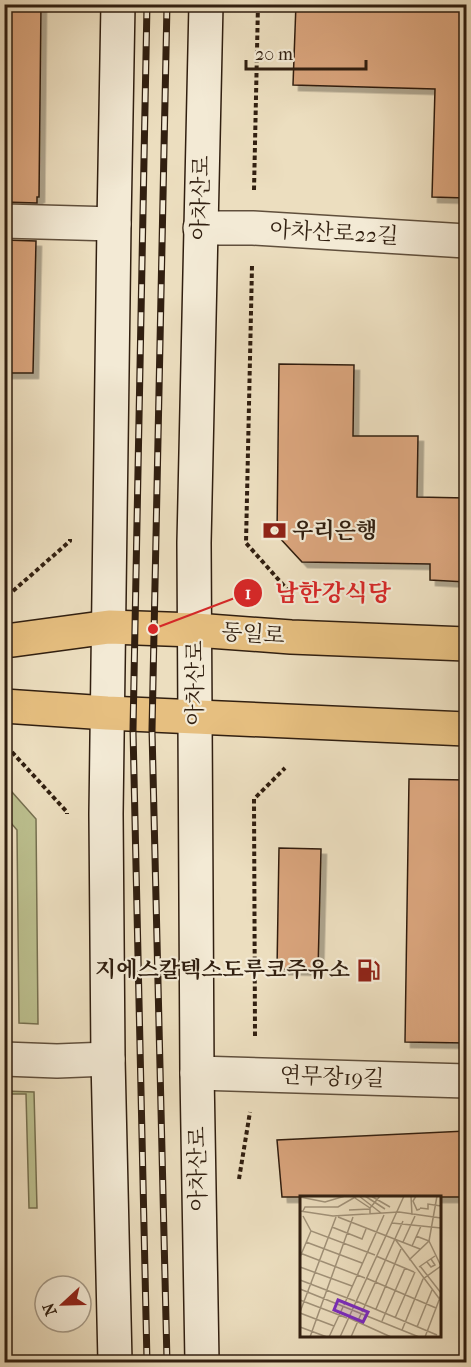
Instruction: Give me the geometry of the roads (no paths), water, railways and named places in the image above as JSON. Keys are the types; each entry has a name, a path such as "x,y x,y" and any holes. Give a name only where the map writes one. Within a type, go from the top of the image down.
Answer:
{"main road":[{"path":"115,1362 108,1059 106,826 118,4"},
{"name":"아차산로","path":"202,1362 196,1073 194,543 206,4"},
{"path":"4,221 114,224"},
{"name":"아차산로22길","path":"201,228 253,228 466,241"},
{"name":"동일로","path":"4,640 109,627 466,644"},
{"path":"4,706 107,713 466,729"},
{"path":"4,1059 70,1061 108,1059"},
{"name":"연무장19길","path":"196,1073 466,1082"}],"railway":[{"path":"147,4 133,730 147,1362"},
{"path":"167,4 152,730 167,1362"}],"place":[{"name":"우리은행","path":"274,531"},
{"name":"남한강식당","path":"153,629"},
{"name":"지에스칼텍스도루코주유소","path":"368,970"}]}
